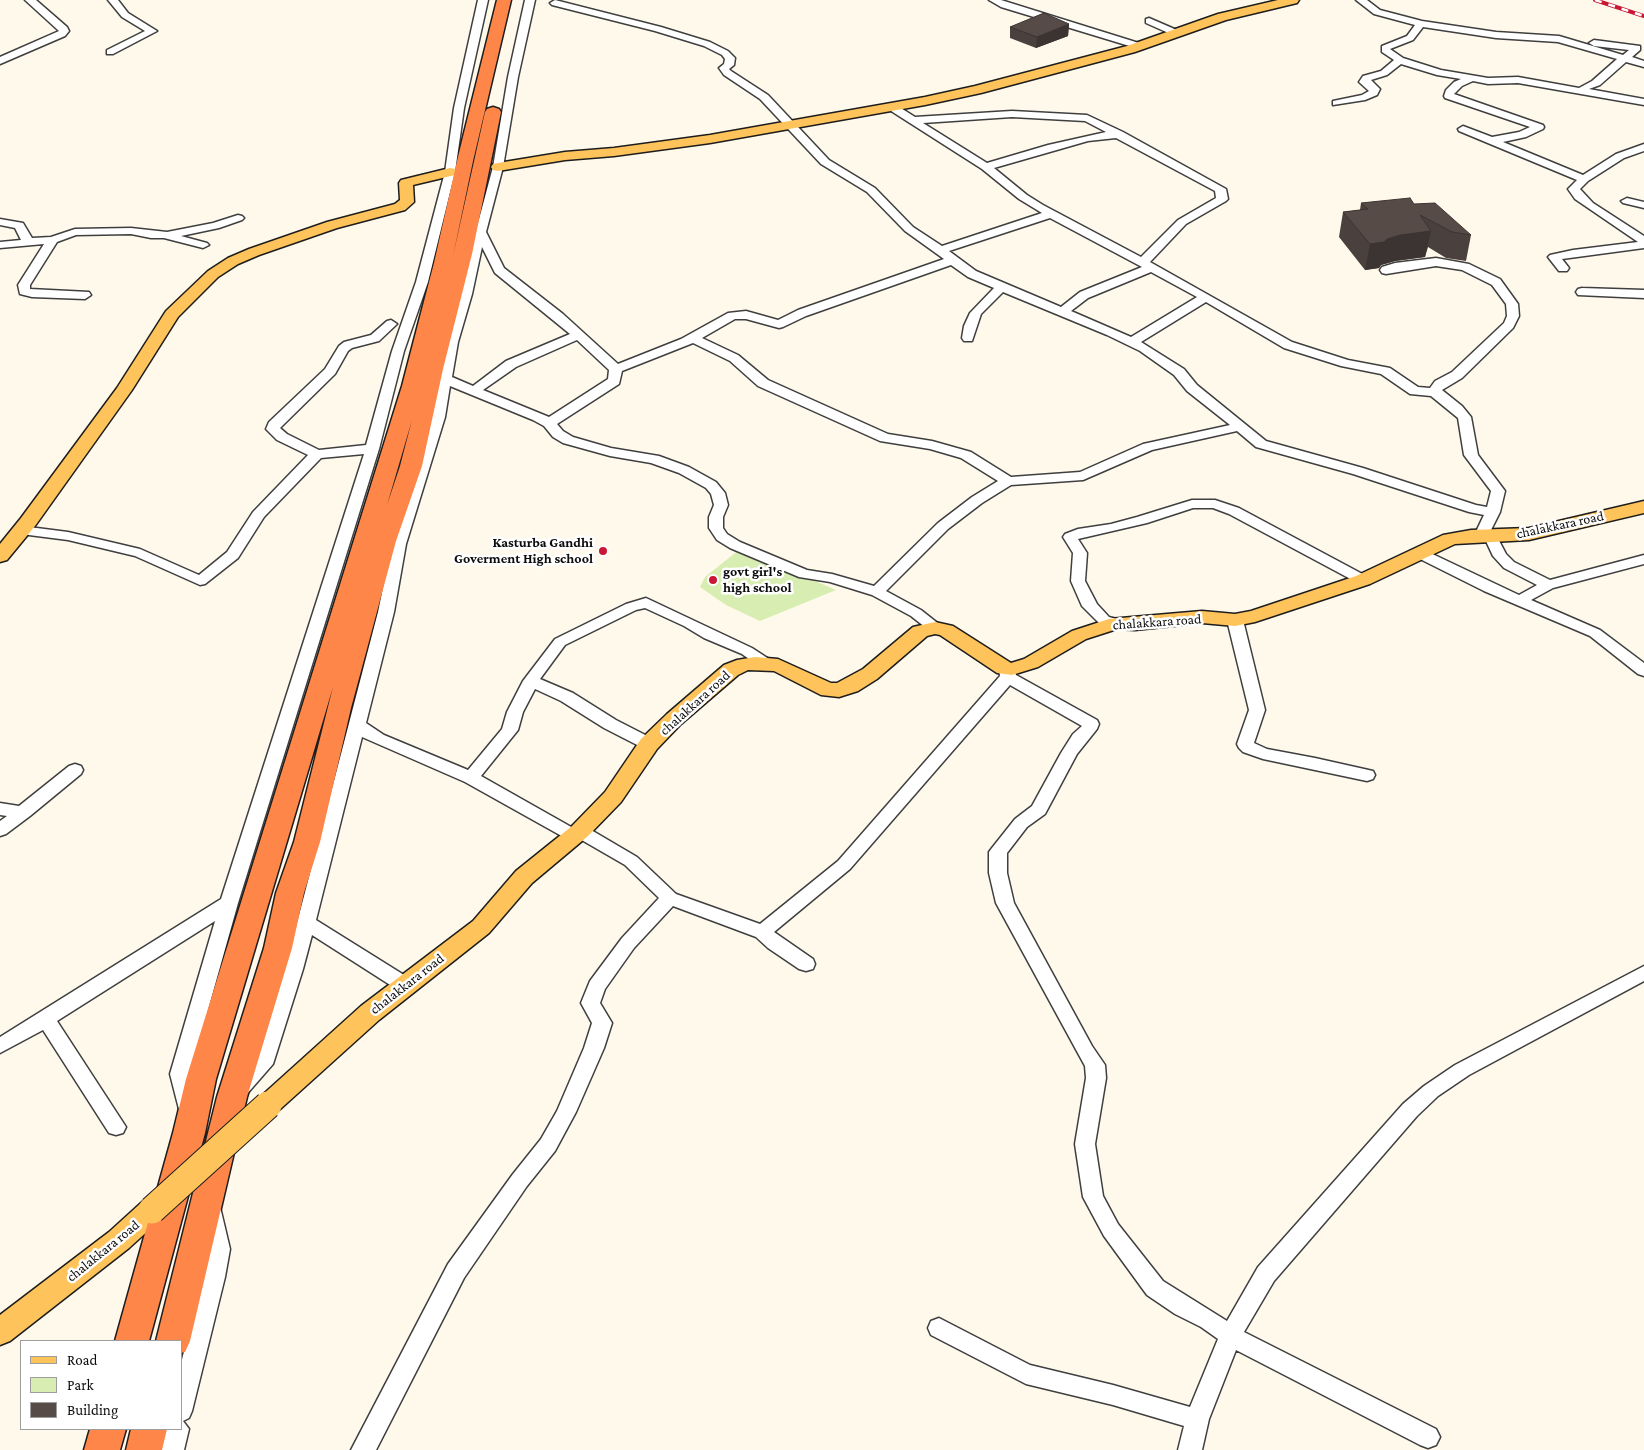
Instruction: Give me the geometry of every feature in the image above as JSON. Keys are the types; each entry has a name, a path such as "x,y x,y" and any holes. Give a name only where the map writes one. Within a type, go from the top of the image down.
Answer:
{"highway":[{"path":"132,1340 191,1125 201,1079 412,386 443,263 465,161 504,0"},
{"path":"173,1340 232,1097 278,948 290,893 307,842 338,708 385,541 411,466 422,425 433,370 471,219 492,113 522,8"},
{"path":"102,1450 108,1430"},
{"path":"144,1450 149,1430"}],"main road":[{"path":"498,167 565,156 614,152 710,139 976,90 1139,46 1222,17 1293,0"},
{"path":"0,556 124,390 172,314 213,274 233,261 254,252 332,225 400,207 407,202 406,183 450,172"},
{"name":"chalakkara road","path":"1008,673 1079,635 1116,623 1135,624 1202,617 1235,620 1255,616 1363,580 1450,539 1529,534 1644,507"},
{"path":"935,628 946,630 1008,673"},
{"name":"chalakkara road","path":"0,1332 119,1240 370,1013 481,927 524,877 576,833 614,797 649,744 674,719 731,670 744,664 778,665 828,690 839,690 851,686 870,674 920,632 935,628"}],"street":[{"path":"0,61 19,51 62,34 64,31 30,0"},
{"path":"110,52 152,31 125,15 113,0"},
{"path":"191,1125 180,1074 229,904 372,449 398,351 422,282 433,232 450,172 459,108 483,0"},
{"path":"232,1097 263,1064 306,922 386,612 399,544 438,417 452,342 482,234 498,167 522,8 530,0"},
{"path":"994,0 1004,5 1139,46"},
{"path":"1361,0 1377,12 1421,24 1496,35 1559,39 1637,48 1600,78 1596,84 1584,88 1582,91"},
{"path":"522,8 551,5 622,19 707,44 730,58 729,65 724,68 727,73 764,97 825,162 861,182 883,201 909,229 941,250 972,274 1144,348 1179,372 1192,388 1261,444 1358,471 1474,509 1494,512"},
{"path":"1149,21 1176,33"},
{"path":"1421,24 1410,38 1385,49 1400,60 1440,73 1488,81 1518,80 1644,102"},
{"path":"1559,39 1644,64"},
{"path":"1337,103 1366,97 1372,93 1376,88 1364,82 1367,78 1384,73 1400,60"},
{"path":"1472,78 1458,84 1450,92 1449,96 1539,127 1522,135 1489,141"},
{"path":"892,106 986,167 1023,197 1206,297 1288,345 1345,363 1385,371 1415,391 1435,392 1464,417 1471,456 1498,491 1494,512 1485,536 1509,565 1548,585"},
{"path":"914,120 1012,114 1087,118 1220,189 1222,199 1182,222 1146,265 1084,295 1062,312"},
{"path":"1463,129 1584,179"},
{"path":"986,167 1088,138 1119,134"},
{"path":"1644,146 1620,156 1584,179 1574,189 1579,197 1644,243"},
{"path":"1627,201 1644,205"},
{"path":"941,250 1053,213"},
{"path":"0,245 53,240 70,233 83,231 131,231 151,235 164,235 196,230 238,218"},
{"path":"0,222 22,227 28,242"},
{"path":"482,234 499,270 538,300 616,369"},
{"path":"164,235 203,245"},
{"path":"53,240 24,285 24,291 32,294 85,295"},
{"path":"1563,268 1554,257 1644,243"},
{"path":"616,369 693,338 732,316 740,314 779,324 802,313 952,260"},
{"path":"1386,270 1436,262 1464,269 1496,282 1512,304 1513,316 1509,325 1457,375 1444,392 1444,397 1448,402"},
{"path":"968,338 970,326 976,313 1002,287"},
{"path":"1582,292 1644,294"},
{"path":"1132,342 1206,297"},
{"path":"372,449 316,454 282,438 273,429 274,425 330,371 343,349 348,345 375,338 391,324"},
{"path":"474,391 511,364 579,335"},
{"path":"693,338 734,358 763,383 885,438 932,445 966,455 1008,481"},
{"path":"549,424 614,381 616,369"},
{"path":"1435,392 1440,384 1457,375"},
{"path":"445,379 538,417 568,440 610,452 654,459 684,470 711,485 718,493 721,505 716,517 716,528 722,537 736,545 804,574 832,578 877,592 916,613 935,628"},
{"path":"877,592 943,526 977,500 1008,481 1083,476 1148,447 1239,427"},
{"path":"21,530 68,536 140,553 200,581 233,555 258,515 316,454"},
{"path":"1116,623 1104,620 1090,606 1078,581 1080,553 1070,537 1078,533 1142,520 1192,504 1215,504 1234,511 1363,580"},
{"path":"1420,553 1482,584 1595,633 1644,671"},
{"path":"1521,600 1548,585 1644,559"},
{"path":"470,778 510,730 515,712 531,681 560,642 631,607 646,603 689,623 709,635 747,651 766,664"},
{"path":"1235,620 1257,710 1246,744 1249,748 1264,754 1367,775"},
{"path":"762,932 844,864 1008,673 1091,724 1069,753 1039,810 1021,823 998,852 998,873 1005,904 1085,1051 1095,1064 1096,1078 1086,1144 1093,1197 1111,1230 1155,1288 1184,1307 1210,1320 1230,1336 1428,1437"},
{"path":"531,681 568,697 610,724 649,744"},
{"path":"358,725 378,739 470,778 631,861 670,898 762,932 774,943 806,964"},
{"path":"0,830 75,770"},
{"path":"0,809 24,812"},
{"path":"363,1450 381,1419 456,1272 520,1180 548,1145 566,1112 594,1048 602,1023 590,1003 596,986 628,943 670,898"},
{"path":"0,1046 229,904"},
{"path":"306,922 405,985"},
{"path":"1190,1450 1197,1419 1230,1336 1266,1274 1410,1110 1431,1091 1462,1070 1644,973"},
{"path":"46,1019 116,1127"},
{"path":"182,1407 214,1277 219,1249 208,1201"},
{"path":"116,1340 122,1319 146,1291"},
{"path":"939,1328 1026,1374 1113,1395 1197,1419"},
{"path":"86,1450 92,1430"},
{"path":"172,1450 177,1430"}],"green space":[{"path":"740,549 836,590 760,621 726,605 700,587 705,577"}],"building":[{"path":"1044,13 1069,24 1037,37 1010,27"},
{"path":"1410,198 1414,204 1435,203 1471,235 1452,232 1420,215 1431,231 1400,235 1387,239 1384,242 1370,244 1343,212 1368,209 1361,203"}],"railway":[{"path":"1595,0 1644,16"}],"place":[{"name":"Kasturba Gandhi Goverment High school","path":"603,551"},
{"name":"govt girl's high school","path":"713,580"}]}
